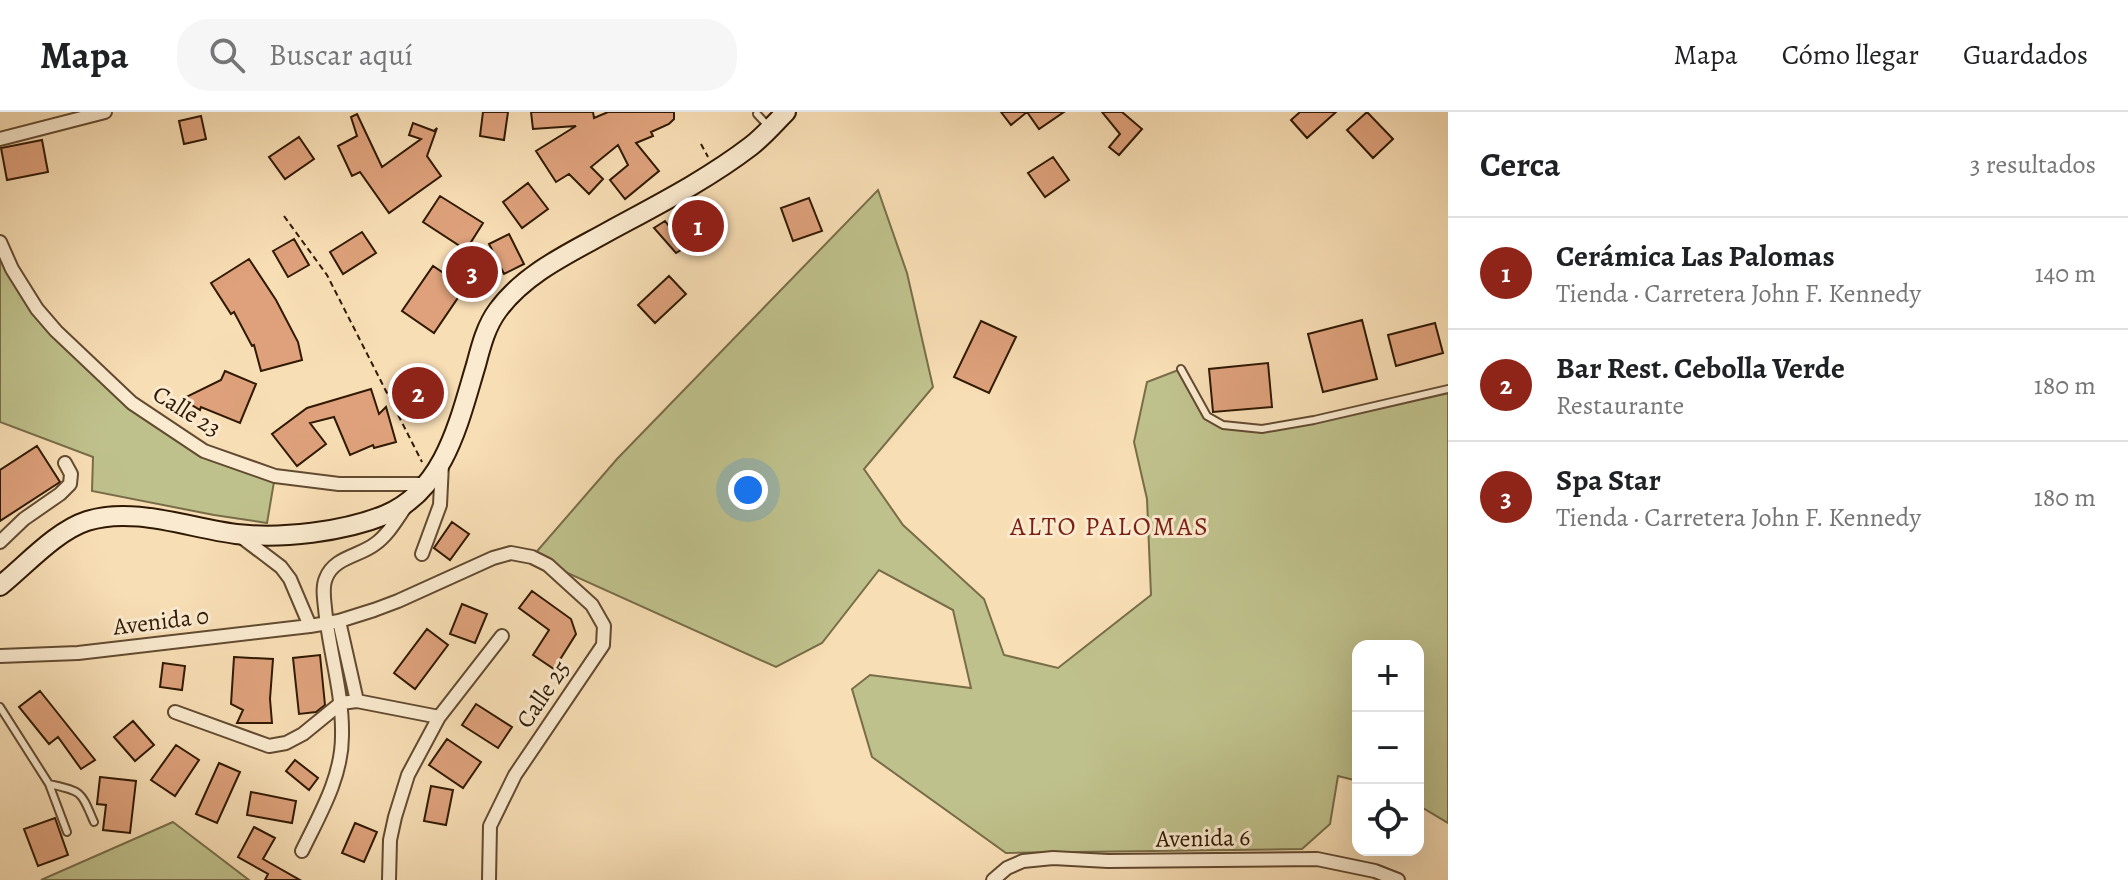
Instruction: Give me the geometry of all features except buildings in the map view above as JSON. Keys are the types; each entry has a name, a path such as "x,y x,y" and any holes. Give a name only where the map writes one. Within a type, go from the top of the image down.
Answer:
{"main road":[{"path":"0,586 61,533 86,521 109,516 131,516 238,534 295,534 346,527 387,514 408,503 442,462 458,428 484,337 497,311 520,285 715,171 754,144 786,112"}],"street":[{"path":"0,139 105,112"},
{"name":"Calle 23","path":"0,242 12,269 37,309 56,331 132,403 204,451 275,476 339,484 428,481"},
{"path":"422,554 440,505 442,462"},
{"path":"0,542 70,484 71,474 65,463"},
{"path":"357,701 323,588 332,567 375,545 408,503"},
{"path":"238,534 281,567 290,579 310,626"},
{"name":"Avenida 0","path":"0,656 78,653 333,622 398,601 493,558 511,553 532,557"},
{"name":"Calle 25","path":"489,880 490,826 515,775 603,645 604,626 592,605 548,565 532,557"},
{"path":"302,851 333,785 340,761 341,703 333,622"},
{"path":"389,880 390,840 408,775 439,717 502,636"},
{"path":"175,712 269,746 286,743 303,734 341,703 357,701 439,717"},
{"name":"Avenida 6","path":"993,880 1007,868 1023,861 1053,858 1108,861 1317,859 1375,871 1398,880"}],"lane":[{"path":"757,114 770,129"},
{"path":"1181,369 1207,416 1223,425 1262,429 1448,389"},
{"path":"0,707 49,784 67,832"},
{"path":"49,784 74,790 82,796 94,822"}],"path":[{"path":"701,144 704,150"},
{"path":"284,216 327,275 428,481"}],"green space":[{"path":"878,190 907,273 933,387 864,469 903,525 984,599 1004,655 1058,668 1151,595 1147,499 1134,442 1147,382 1181,369 1207,416 1223,425 1262,429 1448,389 1448,823 1424,809 1424,640 1352,640 1352,780 1338,776 1330,824 1302,849 1006,853 872,757 852,689 870,675 971,688 953,610 879,570 822,643 776,667 532,557 617,459"},
{"path":"8,259 37,309 132,403 204,451 275,476 267,523 92,491 93,457 0,422 0,263"},
{"path":"173,822 249,880 41,880"}],"place":[{"name":"Cerámica Las Palomas","path":"698,226"},
{"name":"Spa Star","path":"472,272"},
{"name":"Bar Rest. Cebolla Verde","path":"418,393"}],"district":[{"name":"ALTO PALOMAS","path":"1110,526"}]}
